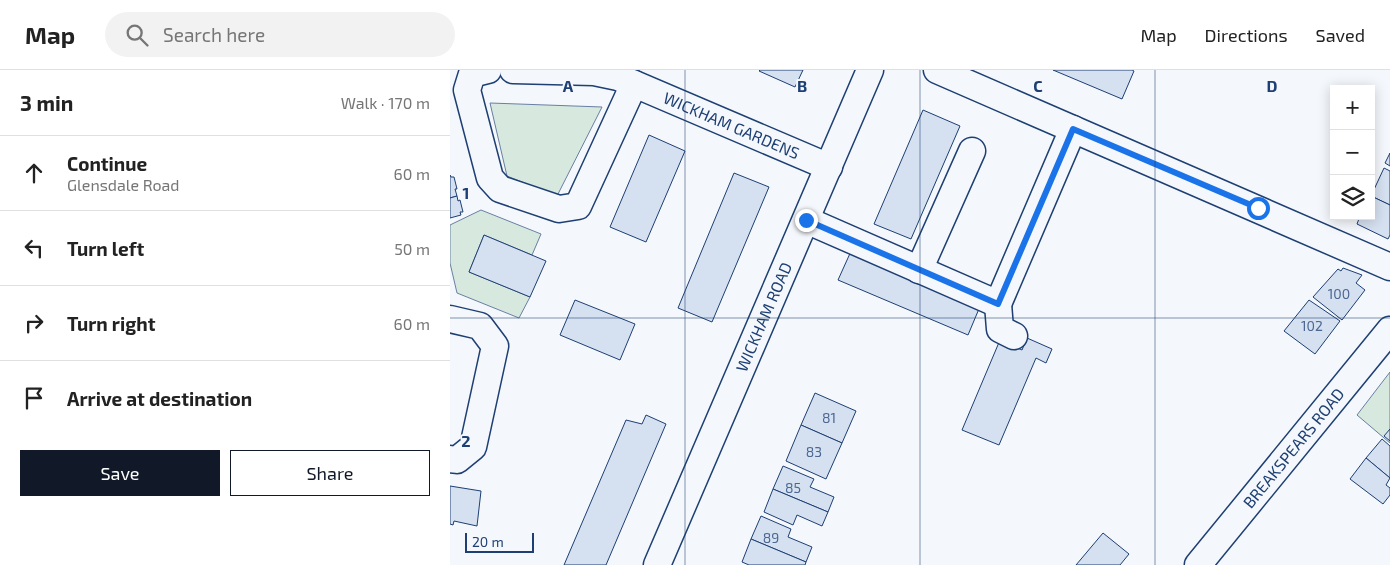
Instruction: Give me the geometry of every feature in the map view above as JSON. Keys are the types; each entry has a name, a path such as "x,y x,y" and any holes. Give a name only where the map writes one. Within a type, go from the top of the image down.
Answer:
{"street":[{"path":"488,70 472,74 467,90 490,178 500,188 559,209 578,206 634,84"},
{"name":"WICKHAM GARDENS","path":"512,70 594,72 618,77 828,167"},
{"name":"WICKHAM ROAD","path":"657,565 870,70"},
{"path":"937,70 1390,267"},
{"path":"1014,336 1000,329 998,304 1073,129"},
{"path":"919,270 972,151"},
{"path":"806,220 998,304"},
{"path":"450,318 480,326 495,346 474,446 457,460 450,458"},
{"name":"BREAKSPEARS ROAD","path":"1198,565 1390,330"}],"shaded area":[{"path":"490,103 602,107 557,196 507,176"},
{"path":"481,210 541,234 532,255 484,235 469,272 530,297 519,318 457,293 450,263 450,225"},
{"path":"1390,372 1390,443 1357,415"}],"building":[{"path":"760,70 803,70 795,87"},
{"path":"1053,70 1132,70 1134,71 1122,99"},
{"path":"923,110 960,126 911,239 874,224"},
{"path":"649,135 685,151 646,242 610,227"},
{"path":"1390,153 1390,166 1385,163"},
{"path":"1384,168 1390,171 1390,205 1375,198 1375,187"},
{"path":"734,173 769,187 712,322 678,308"},
{"path":"450,175 454,177 457,196 450,198"},
{"path":"457,196 463,212 460,212 461,215 450,218 450,198"},
{"path":"1375,198 1390,205 1390,235 1388,239 1357,224 1358,220 1375,220"},
{"path":"484,235 546,261 530,297 469,272"},
{"path":"852,249 981,304 968,335 838,280"},
{"path":"1343,268 1362,275 1356,283 1365,290 1342,320 1313,297 1338,269 1341,271"},
{"path":"575,300 635,324 620,360 560,335"},
{"path":"1309,300 1340,321 1315,354 1284,331"},
{"path":"1027,338 1052,349 1046,363 1036,358 999,445 962,430 1000,340 1022,350"},
{"path":"815,393 856,411 842,443 801,425"},
{"path":"646,415 666,424 606,565 564,565 626,420 642,424"},
{"path":"801,425 842,443 826,479 786,461"},
{"path":"1390,429 1390,441 1384,436"},
{"path":"1382,439 1390,446 1390,478 1366,458"},
{"path":"1366,458 1390,478 1386,485 1390,488 1390,495 1383,504 1350,479"},
{"path":"783,466 814,479 810,487 834,497 828,512 773,489"},
{"path":"450,486 481,491 477,526 454,521 453,525 450,524"},
{"path":"773,489 828,512 822,526 797,515 793,525 764,512"},
{"path":"761,516 791,529 788,537 812,547 806,562 751,539"},
{"path":"1103,533 1129,554 1120,565 1076,565"},
{"path":"751,539 806,562 805,565 749,565 742,562"}],"route":[{"path":"806,220 998,304 1073,129 1258,208"}]}
